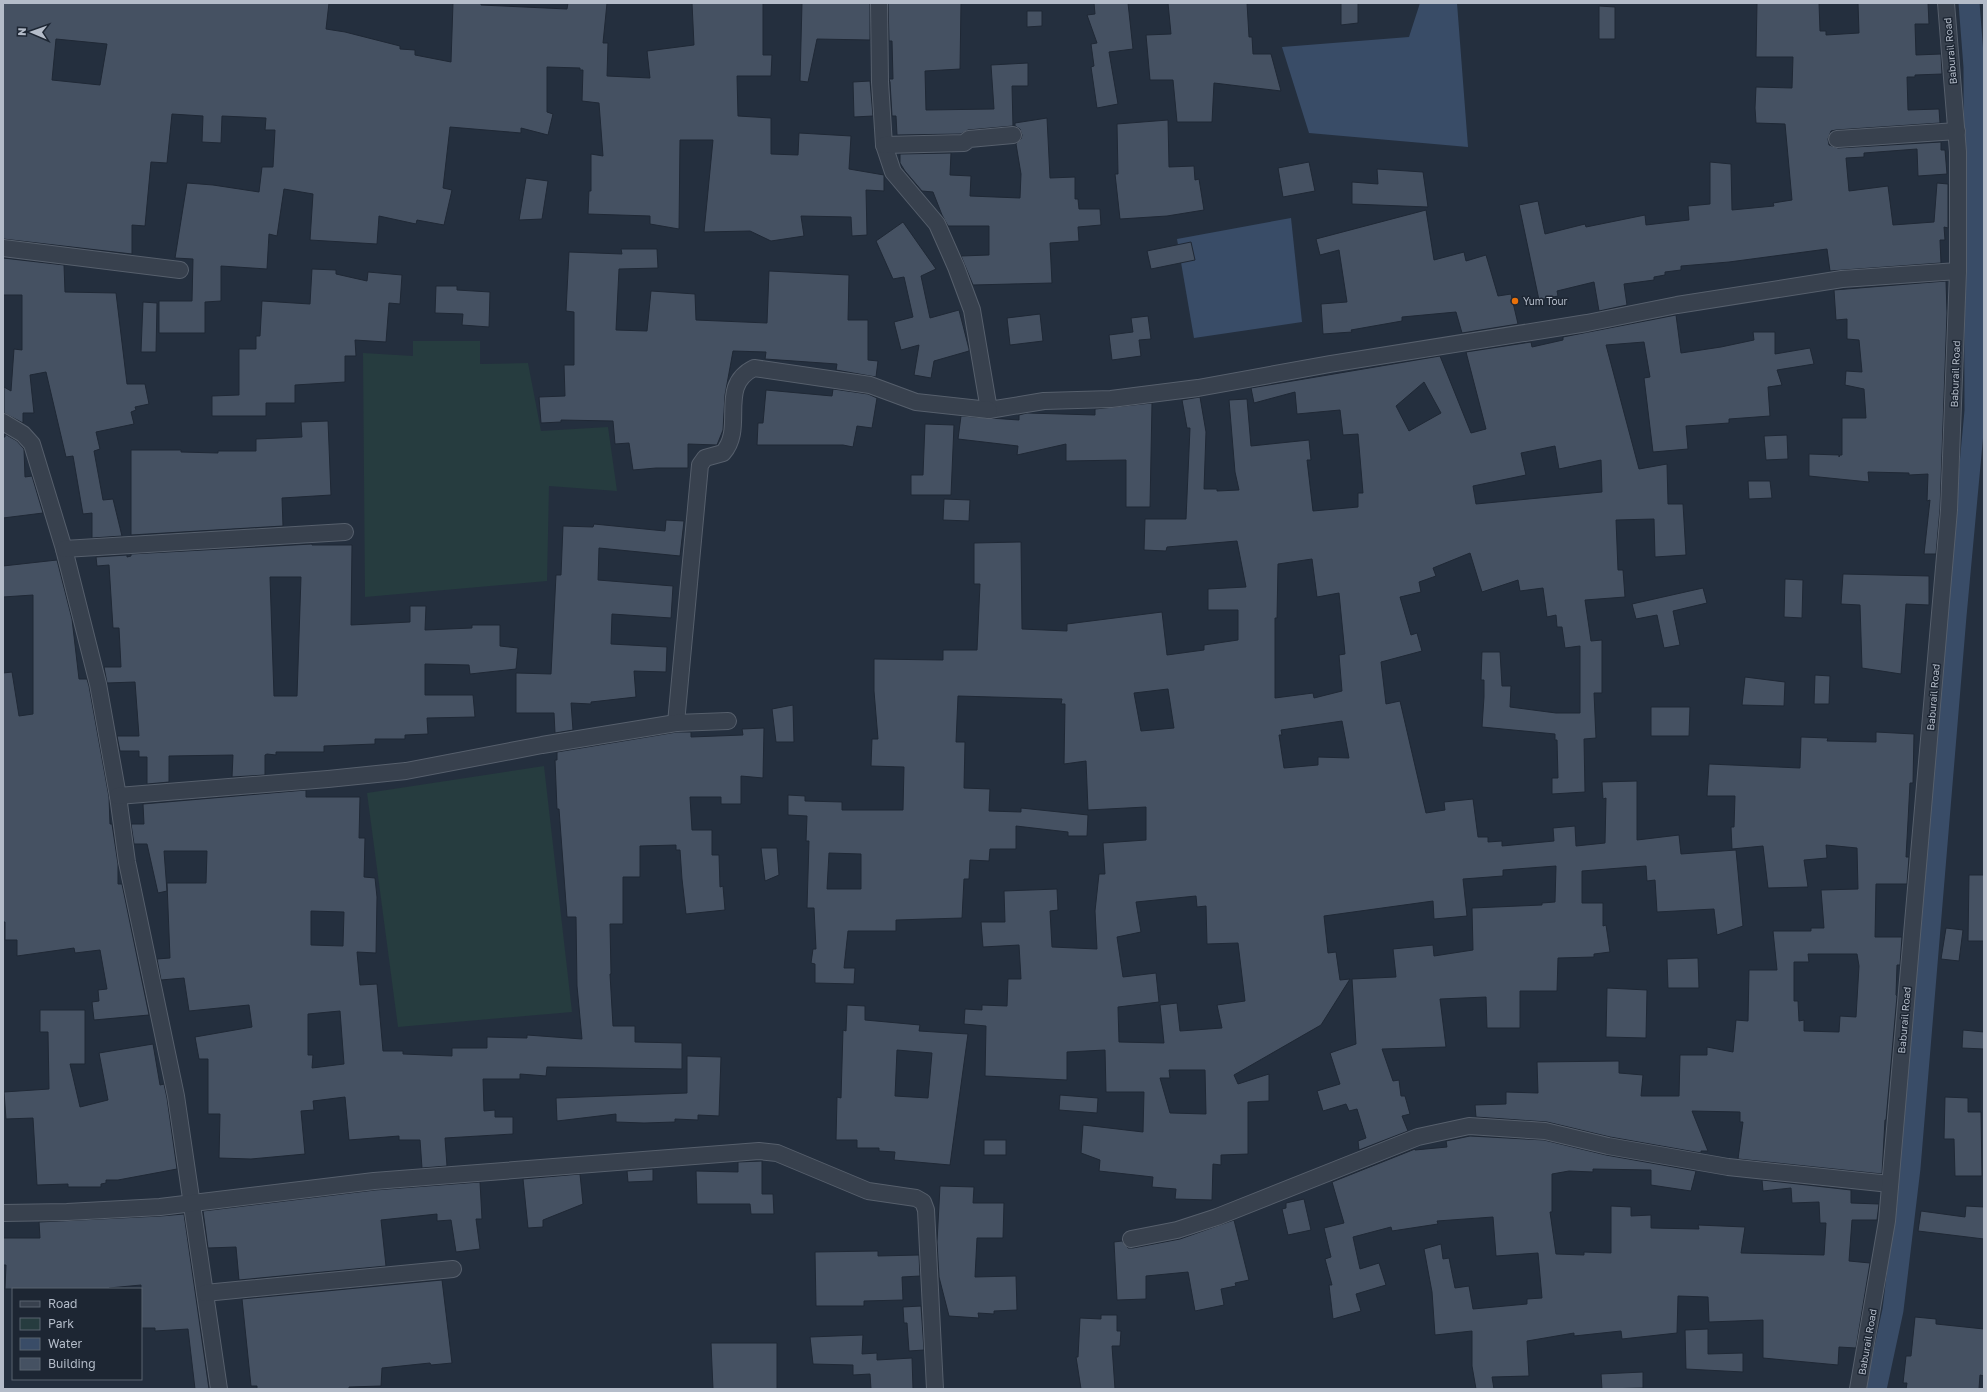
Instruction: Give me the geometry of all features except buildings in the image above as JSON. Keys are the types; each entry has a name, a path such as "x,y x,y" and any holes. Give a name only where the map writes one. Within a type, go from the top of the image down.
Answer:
{"street":[{"path":"879,3 880,82 884,145 893,172 937,224 956,266 972,310 989,410"},
{"name":"Baburail Road","path":"1858,1389 1886,1221 1890,1184 1950,510 1958,271 1958,131 1946,3"},
{"path":"1837,138 1958,131"},
{"path":"884,145 964,143 969,139 1013,135"},
{"path":"3,248 180,270"},
{"path":"676,723 700,465 705,458 723,452 732,439 735,391 737,383 742,376 754,368 870,385 916,402 989,410 1044,401 1111,398 1198,388 1330,364 1587,323 1677,305 1842,278 1958,271"},
{"path":"3,422 23,434 32,444 64,549 98,684 118,796 127,862 176,1096 219,1389"},
{"path":"64,549 344,532"},
{"path":"118,796 328,779 406,771 542,745 676,723 728,721"},
{"path":"1131,1239 1177,1230 1217,1217 1418,1137 1469,1126 1545,1131 1608,1146 1728,1167 1890,1184"},
{"path":"3,1213 67,1212 191,1204 374,1181 759,1150 777,1153 868,1191 916,1198 923,1202 926,1218 935,1389"},
{"path":"205,1293 453,1270"}],"green space":[{"path":"413,341 480,341 480,364 528,363 541,431 608,427 617,491 549,486 547,581 365,597 363,353 413,356"},
{"path":"544,766 572,1012 398,1027 367,793"}],"water":[{"path":"1420,3 1457,3 1468,147 1309,133 1282,47 1409,37"},
{"path":"1291,218 1302,322 1194,338 1177,239"}],"waterway":[{"path":"1876,1389 1893,1310 1910,1168 1956,616 1975,411 1974,67 1969,3"}],"place":[{"name":"Yum Tour","path":"1515,301"}]}
